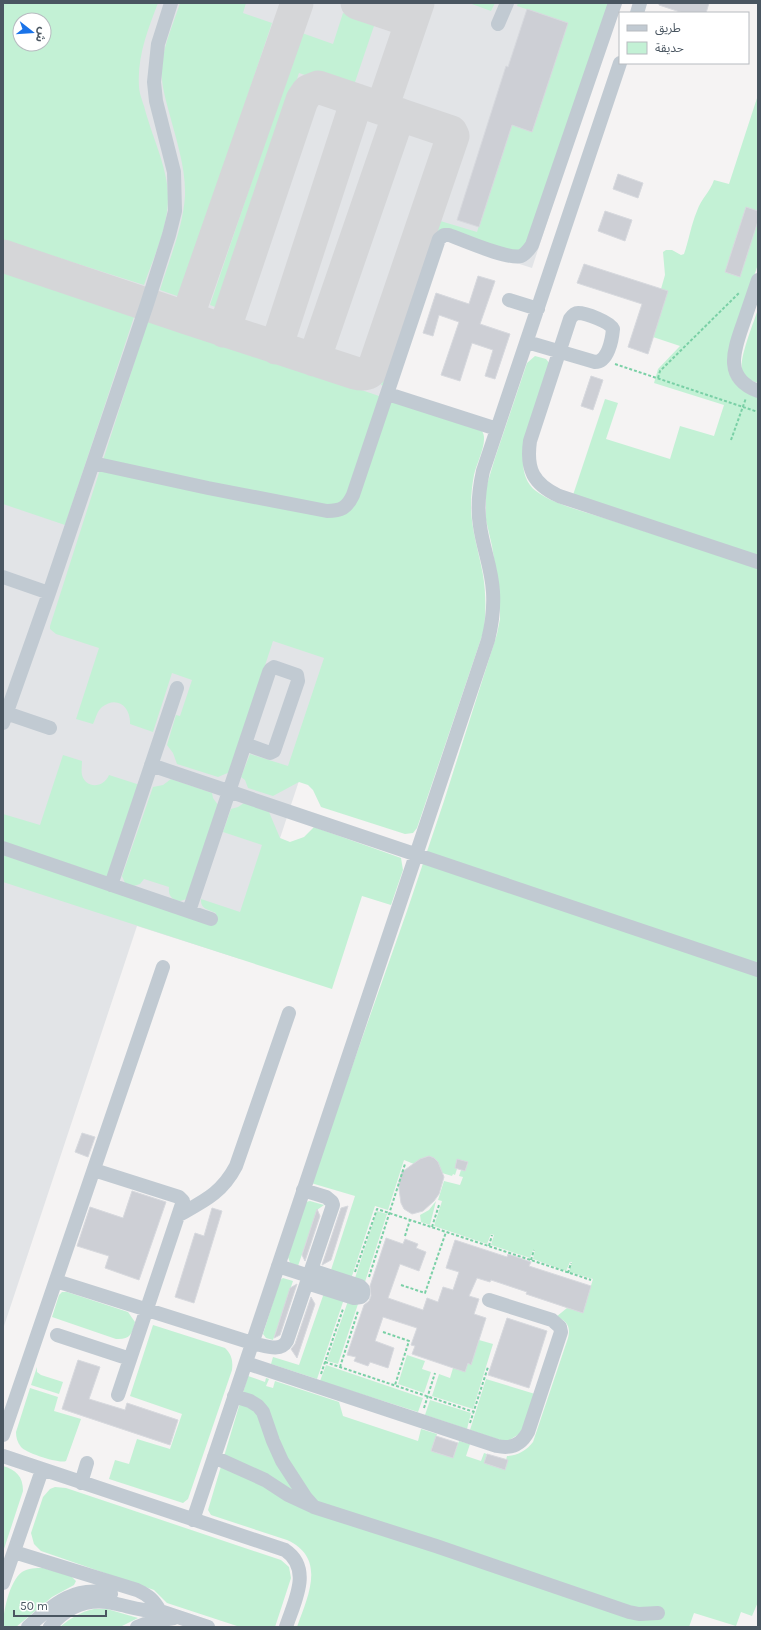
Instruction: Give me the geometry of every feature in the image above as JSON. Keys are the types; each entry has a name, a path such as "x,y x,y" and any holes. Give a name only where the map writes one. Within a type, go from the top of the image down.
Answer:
{"street":[{"path":"50,728 5,718 93,463 169,236 175,211 174,172 156,101 154,82 158,44 171,3"},
{"path":"498,24 507,3"},
{"path":"93,463 215,490 327,511 339,511 347,505 353,495 388,394 439,238 441,236 449,235 501,254 515,257 521,256 528,251 532,245 615,3"},
{"path":"193,1520 488,640 492,624 493,591 480,527 478,498 483,471 620,64"},
{"path":"754,389 740,379 736,374 733,361 735,348 758,280"},
{"path":"509,300 538,309"},
{"path":"527,342 560,352 595,362 603,360 613,333 613,329 612,325 578,313 573,315 570,319 560,352 530,441 528,455 530,468 536,481 547,490 559,496 758,562"},
{"path":"388,394 497,429"},
{"path":"3,577 49,593"},
{"path":"189,911 245,744 271,669 274,667 297,675 298,681 274,752 245,744"},
{"path":"111,885 177,688"},
{"path":"151,765 758,970"},
{"path":"3,848 211,919"},
{"path":"3,1435 163,967"},
{"path":"179,1215 216,1194 231,1176 236,1166 289,1013"},
{"path":"94,1170 179,1196 183,1201 118,1395"},
{"path":"56,1281 252,1342 279,1348 285,1344 333,1205 330,1199 303,1190"},
{"path":"278,1266 350,1289 358,1298 363,1294"},
{"path":"246,1363 466,1436 504,1448 512,1447 519,1444 528,1432 561,1332 560,1327 552,1320 490,1300"},
{"path":"57,1335 130,1359"},
{"path":"234,1396 250,1401 264,1412 273,1441 282,1461 298,1483 306,1498 314,1507"},
{"path":"3,1456 280,1548 294,1557 299,1568 301,1579 286,1627"},
{"path":"214,1457 265,1480 288,1495 314,1507 436,1546 629,1612 648,1614 658,1613"},
{"path":"81,1483 88,1463"},
{"path":"3,1583 42,1470"},
{"path":"14,1552 147,1594 155,1602 160,1611"},
{"path":"28,1627 54,1605 72,1595 82,1592 106,1592 208,1627"},
{"path":"50,1627 65,1612 84,1603 95,1601 106,1601 145,1611 160,1611"},
{"path":"137,1627 150,1622 179,1618"}],"path":[{"path":"658,378 660,371 742,290 753,294"},
{"path":"603,360 758,412"},
{"path":"731,440 744,407 754,389"},
{"path":"340,1367 405,1164"},
{"path":"432,1227 439,1205"},
{"path":"317,1386 377,1209 591,1280"},
{"path":"405,1236 410,1220"},
{"path":"401,1285 425,1293 446,1232"},
{"path":"489,1246 492,1236"},
{"path":"531,1260 534,1250"},
{"path":"568,1272 571,1263"},
{"path":"383,1332 409,1341 395,1386"},
{"path":"325,1362 474,1412"},
{"path":"466,1436 488,1367"},
{"path":"420,1420 435,1374"}],"shaded area":[{"path":"3,3 619,3 532,268 445,240 393,396 338,663 240,959 137,926 3,1329"}],"green space":[{"path":"3,3 158,3 141,54 139,86 147,117 165,172 168,206 160,241 144,285 3,240"},
{"path":"180,3 246,3 243,13 272,23 180,297 160,290 179,232 185,196 182,164 162,82 162,64 165,49"},
{"path":"469,3 495,3 491,11"},
{"path":"518,3 612,3 531,240 516,252 447,232 387,387 381,385 437,220 477,232 512,125 532,132 568,23 517,6"},
{"path":"343,13 375,23 352,91 299,73 221,309 210,305 302,33 333,44"},
{"path":"758,95 758,264 729,354 729,370 731,377 738,386 743,390 758,396 758,557 573,495 605,399 618,403 606,439 670,459 680,426 714,436 724,405 654,383 658,369 680,346 653,337 661,289 665,275 663,252 666,250 672,250 681,255 684,254 699,207 714,180 729,184"},
{"path":"3,269 135,314 65,525 3,504"},
{"path":"758,309 758,383 750,380 744,375 742,364 745,349"},
{"path":"154,320 482,431 484,441 474,475 471,515 484,582 484,630 417,828 413,833 405,834 321,807 313,790 308,785 299,782 273,796 248,788 245,780 241,777 250,754 288,766 324,658 273,641 230,772 218,777 177,764 173,753 167,745 176,715 180,716 192,680 172,673 153,732 130,724 130,718 126,708 113,702 100,709 93,724 76,719 99,648 56,634 50,629 50,626 146,326 149,321"},
{"path":"535,356 546,359 550,364 523,455 525,475 532,488 551,500 570,507 758,568 758,1602 752,1616 741,1612 736,1626 694,1613 689,1627 297,1627 306,1603 311,1579 311,1567 307,1557 299,1548 287,1540 211,1515 208,1510 248,1376 265,1382 266,1378 269,1379 266,1386 273,1388 275,1381 339,1402 343,1416 418,1441 421,1429 437,1434 431,1451 453,1458 459,1441 470,1444 466,1456 481,1461 484,1453 487,1454 485,1463 505,1470 508,1460 506,1460 507,1456 522,1452 533,1442 568,1338 569,1330 567,1324 560,1318 556,1317 567,1308 583,1312 593,1279 569,1272 572,1262 570,1262 566,1271 533,1259 535,1250 533,1250 530,1258 491,1245 494,1235 491,1234 487,1244 434,1226 442,1201 438,1200 444,1181 460,1185 463,1177 459,1176 461,1170 465,1171 468,1163 457,1159 455,1168 457,1169 455,1175 453,1174 452,1176 442,1173 437,1162 431,1157 419,1160 414,1164 404,1160 388,1210 375,1206 351,1279 330,1273 355,1196 311,1183 407,911 497,634 500,619 500,597 492,546 486,520 486,488 527,363"},
{"path":"63,755 82,761 82,775 84,780 91,785 103,782 109,775 140,785 108,877 3,842 3,814 40,825"},
{"path":"171,779 212,793 213,798 218,805 187,899 180,901 171,897 169,887 144,879 140,884 134,886 125,883 122,876 153,787 163,785"},
{"path":"244,803 269,812 280,838 290,842 304,837 314,827 401,858 403,870 391,905 362,896 332,989 3,882 3,854 212,925 216,913 203,907 201,899 240,912 262,845 223,832 231,809"},
{"path":"310,1201 324,1205 317,1210 298,1266 290,1263 288,1257 306,1202"},
{"path":"436,1201 430,1225 421,1222 420,1215 429,1210"},
{"path":"377,1211 387,1214 364,1285 354,1281"},
{"path":"283,1278 293,1281 273,1340 266,1338 263,1334 280,1280"},
{"path":"62,1292 67,1292 128,1312 135,1322 132,1333 127,1337 116,1339 52,1317 59,1295"},
{"path":"324,1293 344,1299 317,1379 271,1364 273,1357 299,1365"},
{"path":"348,1301 358,1304 338,1364 327,1361"},
{"path":"153,1325 225,1348 231,1356 232,1361 232,1370 188,1499 183,1503 109,1479 115,1460 129,1464 137,1439 170,1449 182,1414 130,1396"},
{"path":"479,1340 493,1344 473,1409 432,1396 439,1374 450,1378 453,1368 468,1363 471,1364"},
{"path":"407,1355 425,1361 422,1369 431,1372 424,1393 398,1384"},
{"path":"326,1365 423,1398 418,1412 320,1381"},
{"path":"37,1367 37,1372 41,1375 63,1382 59,1394 31,1385"},
{"path":"486,1379 535,1394 521,1433 506,1442 470,1430"},
{"path":"30,1388 58,1397 54,1411 81,1419 66,1461 57,1461 36,1455 21,1447 19,1443 16,1432"},
{"path":"430,1400 471,1413 467,1429 425,1415"},
{"path":"3,1466 12,1469 18,1474 22,1481 23,1491 3,1552"},
{"path":"55,1487 66,1488 281,1560 289,1567 291,1578 275,1627 240,1627 167,1603 154,1590 41,1551 34,1544 31,1533 43,1497 50,1489"},
{"path":"43,1568 71,1576 76,1581 74,1585 52,1597 16,1627 3,1627 4,1613 10,1590 17,1577 22,1572 27,1570"},
{"path":"94,1609 107,1609 138,1618 120,1627 60,1627 76,1616"}],"building":[{"path":"659,3 709,3 706,12 680,12 659,5"},
{"path":"527,9 568,23 532,132 512,125 479,227 457,220 506,66 508,67"},
{"path":"618,174 643,183 638,198 613,189"},
{"path":"746,207 758,211 758,221 740,277 725,272"},
{"path":"605,211 632,220 625,241 598,231"},
{"path":"584,264 668,291 648,354 628,347 642,304 577,283"},
{"path":"478,276 495,281 480,324 510,334 495,379 485,376 493,350 472,343 460,381 441,375 459,322 439,315 433,336 423,333 436,293 469,304"},
{"path":"591,376 603,380 593,410 581,406"},
{"path":"82,1133 95,1137 88,1157 75,1152"},
{"path":"429,1156 438,1162 444,1177 439,1194 434,1201 423,1211 412,1214 404,1209 401,1203 399,1181 402,1172 420,1159"},
{"path":"457,1159 468,1162 465,1171 455,1168"},
{"path":"132,1191 166,1202 139,1280 105,1268 109,1256 77,1246 90,1207 123,1218"},
{"path":"348,1206 331,1260 322,1265 341,1208"},
{"path":"212,1208 222,1211 194,1303 175,1297 195,1233 204,1236"},
{"path":"317,1209 320,1216 305,1261 302,1255"},
{"path":"386,1238 403,1244 405,1239 418,1244 416,1248 426,1252 419,1271 400,1264 388,1298 423,1310 427,1298 438,1302 443,1287 453,1290 459,1272 446,1268 455,1240 507,1257 508,1254 531,1262 529,1266 591,1286 583,1313 526,1294 527,1292 491,1280 490,1282 477,1278 469,1296 479,1299 474,1314 486,1318 471,1365 468,1363 465,1372 412,1354 415,1346 411,1345 417,1328 383,1317 375,1341 394,1348 388,1368 370,1362 368,1366 354,1361 356,1357 347,1355 364,1305 369,1301 371,1296 370,1286"},
{"path":"297,1284 280,1335 274,1338 290,1288"},
{"path":"311,1297 315,1304 297,1358 291,1349 295,1344"},
{"path":"507,1318 547,1331 529,1388 488,1375"},
{"path":"78,1360 100,1367 89,1399 125,1410 127,1403 178,1420 170,1445 62,1409"},
{"path":"436,1436 458,1443 453,1458 431,1451"},
{"path":"487,1454 508,1460 505,1470 484,1463"}],"taxiway":[{"path":"187,318 297,3"},
{"path":"357,3 411,21"},
{"path":"382,108 418,3"},
{"path":"3,256 187,318 355,373 366,374 374,367 453,136 451,132 318,87 308,91 302,100 224,331"},
{"path":"276,348 357,100"},
{"path":"314,360 399,114"}]}
